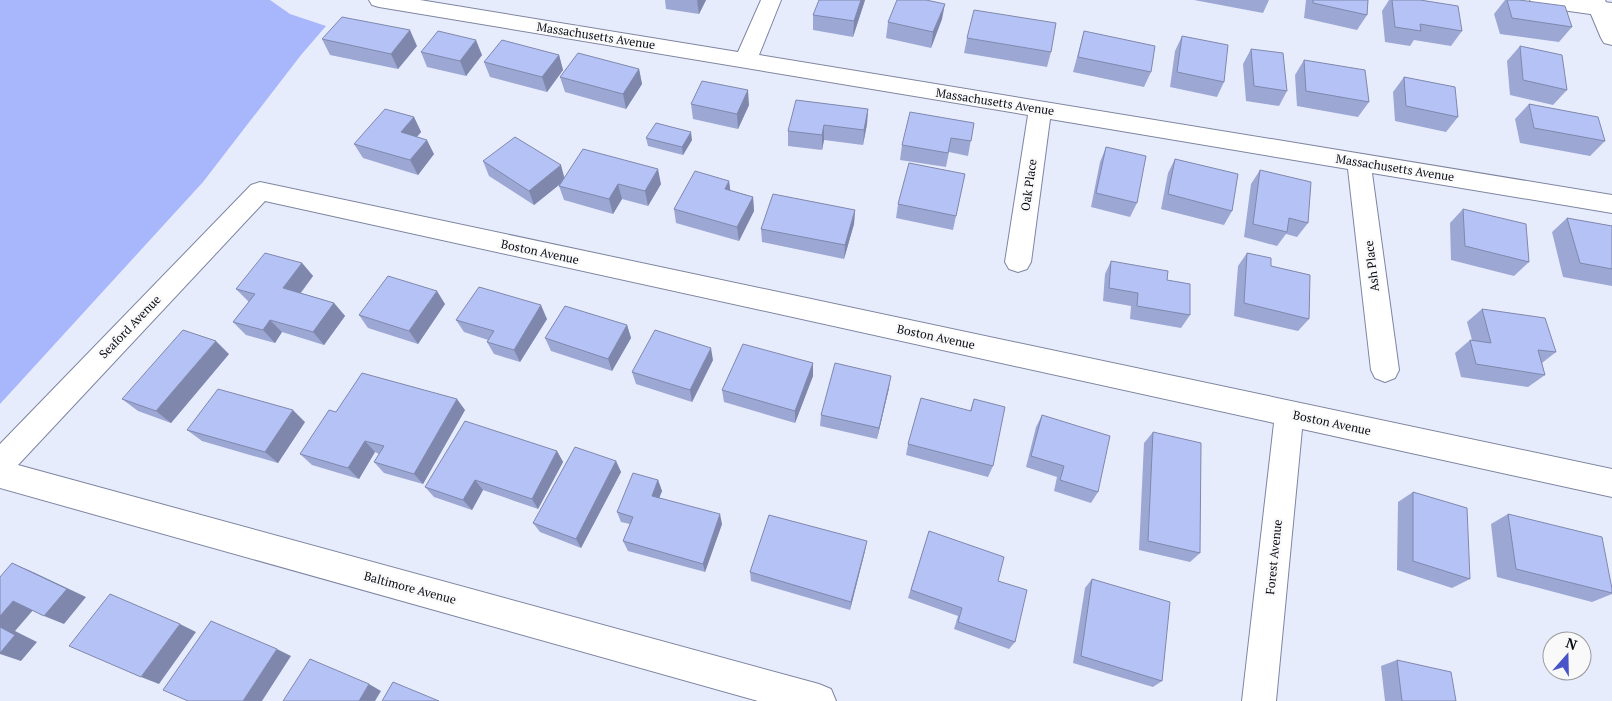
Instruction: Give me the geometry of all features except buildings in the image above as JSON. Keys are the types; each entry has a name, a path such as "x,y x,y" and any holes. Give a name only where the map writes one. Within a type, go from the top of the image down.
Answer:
{"street":[{"name":"Massachusetts Avenue","path":"379,0 1612,204"},
{"path":"746,60 771,0"},
{"path":"1540,0 1602,6 1612,38"},
{"name":"Oak Place","path":"1018,262 1040,109"},
{"name":"Ash Place","path":"1359,162 1385,370"},
{"name":"Boston Avenue","path":"260,191 1612,483"},
{"name":"Seaford Avenue","path":"0,464 260,191"},
{"name":"Forest Avenue","path":"1259,701 1289,414"},
{"name":"Baltimore Avenue","path":"0,474 820,701"}],"shaded area":[{"path":"0,0 270,0 290,14 326,26 301,55 203,182 0,404"}]}
